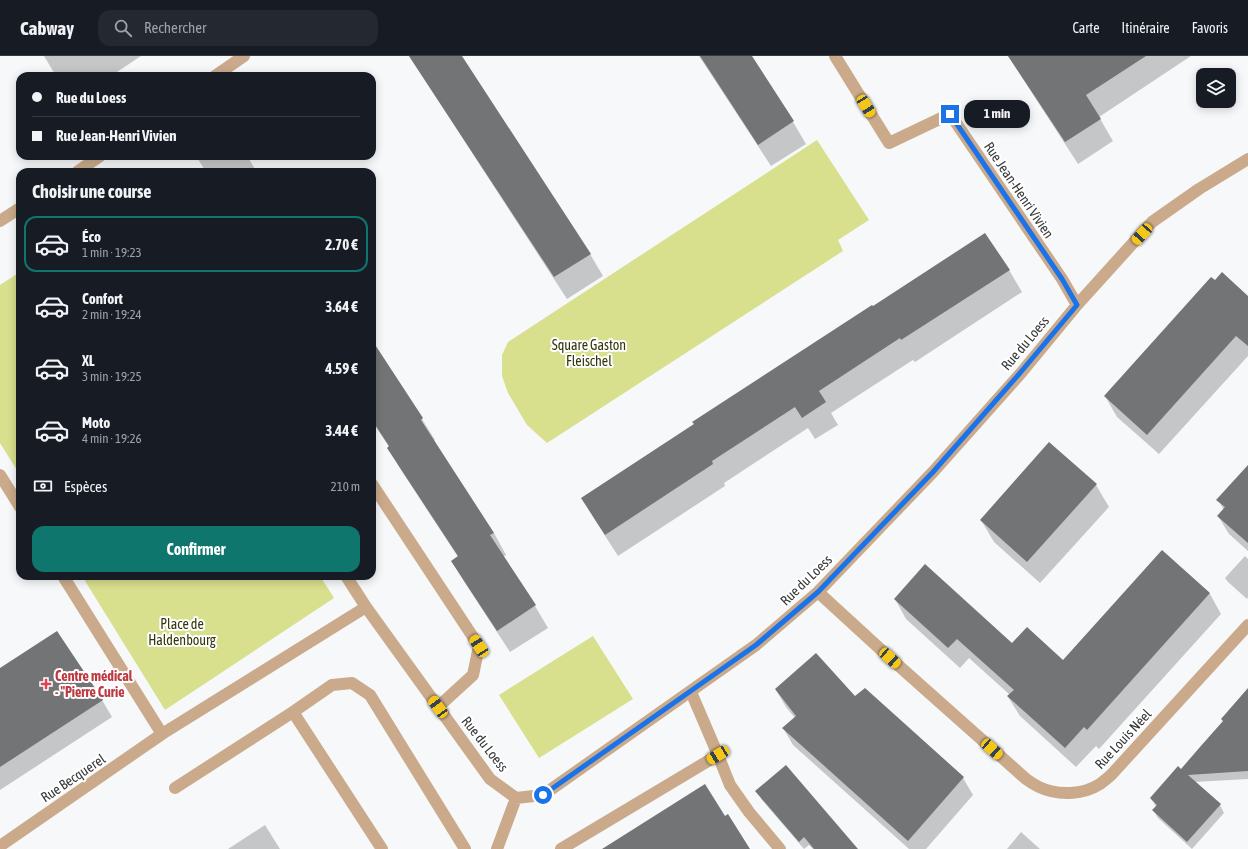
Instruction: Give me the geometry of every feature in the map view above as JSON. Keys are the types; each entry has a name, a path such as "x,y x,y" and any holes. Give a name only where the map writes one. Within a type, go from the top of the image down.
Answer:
{"street":[{"path":"221,72 244,56"},
{"name":"Rue Jean-Henri Vivien","path":"835,56 889,143 950,114 1062,279 1077,305"},
{"name":"Rue du Loess","path":"366,607 490,779 516,798 543,795 756,645 818,592 933,472 1020,373 1077,305 1152,222 1198,189 1248,159"},
{"path":"84,168 95,160"},
{"path":"0,221 16,211"},
{"path":"0,475 16,501"},
{"path":"376,490 479,646 473,676 438,707"},
{"path":"66,580 162,734 366,607 349,580"},
{"name":"Rue Louis Néel","path":"818,592 1026,779 1039,787 1052,792 1066,794 1086,790 1099,785 1112,774 1248,625"},
{"path":"175,788 332,685 352,683 370,695 465,849"},
{"path":"691,692 730,785 749,812 780,849"},
{"path":"293,712 382,849"},
{"name":"Rue Becquerel","path":"0,846 162,734"},
{"path":"561,849 718,755"},
{"path":"497,849 516,798"}],"green space":[{"name":"Square Gaston Fleischel","path":"817,140 869,220 838,240 843,251 547,443 527,425 508,393 502,376 502,355 508,342"},
{"path":"16,275 16,469 0,443 0,285"},
{"name":"Place de Haldenbourg","path":"84,580 323,580 334,598 165,710"},
{"path":"593,636 633,699 539,758 499,695"}],"building":[{"path":"409,56 462,56 591,254 554,277"},
{"path":"700,56 752,56 794,121 758,145"},
{"path":"1008,56 1146,56 1086,95 1101,119 1065,142"},
{"path":"985,233 1010,270 901,340 900,338 819,391 826,402 802,418 795,407 712,461 713,464 605,535 581,498 694,424 692,422"},
{"path":"1222,272 1248,296 1248,346 1236,336 1147,435 1104,396 1211,277 1215,280"},
{"path":"376,346 423,418 421,420 494,533 490,535 536,605 497,631 451,561 458,556 387,448 389,446 376,426"},
{"path":"1049,442 1097,484 1027,562 980,520"},
{"path":"1248,465 1248,543 1217,516 1225,507 1216,500"},
{"path":"1162,550 1210,593 1087,730 1084,727 1065,748 1007,696 1014,690 957,639 948,648 894,599 925,564 1012,643 1027,627 1063,660"},
{"name":"Centre médical - \"Pierre Curie","path":"57,631 103,700 0,767 0,668"},
{"path":"816,653 855,696 865,688 964,777 908,841 782,728 796,716 775,689"},
{"path":"1248,688 1248,771 1188,775 1221,804 1187,842 1152,810 1157,805 1150,798 1178,766 1181,769 1223,721 1221,719"},
{"path":"786,765 858,849 814,849 804,837 799,842 755,791"},
{"path":"705,784 725,816 728,814 750,849 602,849"}],"place":[{"name":"Centre médical - \"Pierre Curie","path":"46,684"}],"route":[{"path":"543,795 756,645 818,592 933,472 1020,373 1077,305 1062,279 950,114"}]}
